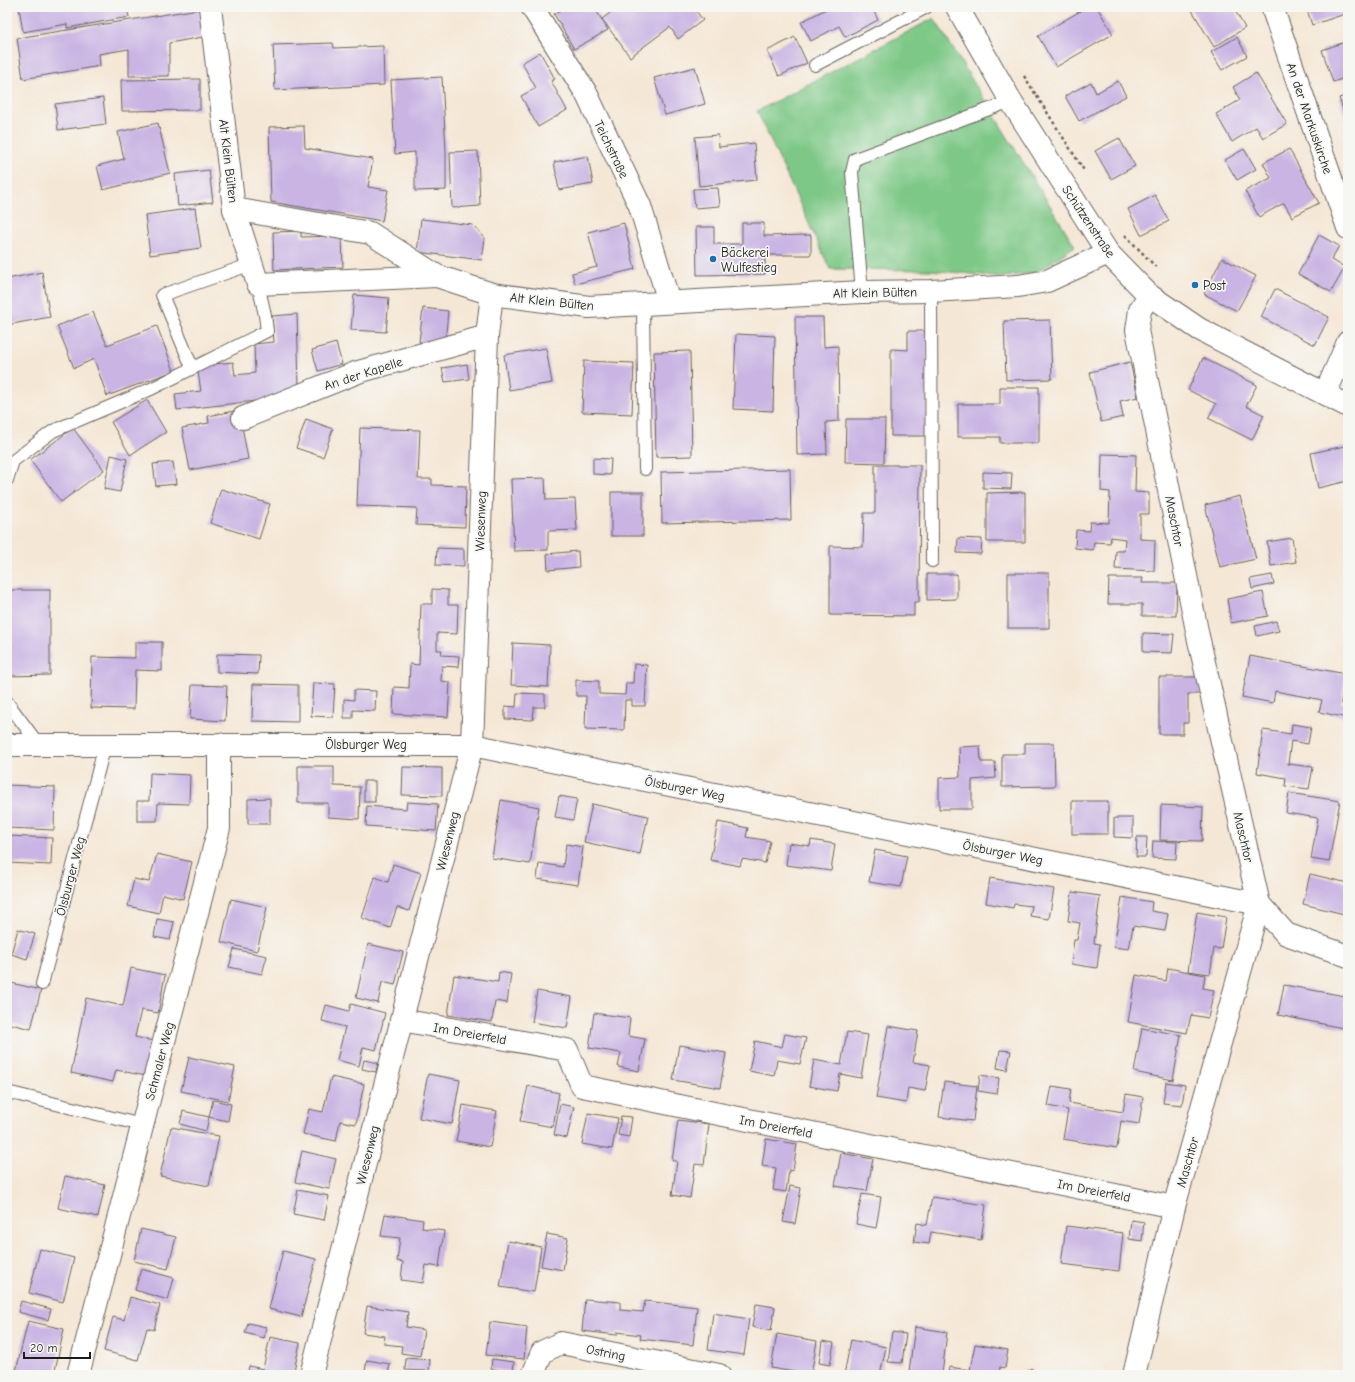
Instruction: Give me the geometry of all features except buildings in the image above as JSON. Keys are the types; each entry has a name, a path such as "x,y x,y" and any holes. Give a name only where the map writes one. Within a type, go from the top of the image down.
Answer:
{"street":[{"name":"Alt Klein Bülten","path":"210,7 234,209 370,233 437,276 492,294 589,307 862,292 931,291 1018,286 1046,281 1108,253"},
{"name":"Teichstraße","path":"532,7 586,93 640,206 669,302"},
{"name":"Schützenstraße","path":"957,7 1011,101 1108,253 1149,295 1199,329 1348,406"},
{"name":"An der Markuskirche","path":"1272,7 1348,228"},
{"path":"234,209 255,274 437,276"},
{"name":"Wiesenweg","path":"311,1375 472,745 487,336 492,294"},
{"name":"Maschtor","path":"1134,1375 1174,1206 1259,904 1198,636 1137,330 1140,310 1149,295"},
{"name":"An der Kapelle","path":"243,418 358,372 487,336"},
{"path":"1325,394 1348,342"},
{"name":"Ölsburger Weg","path":"7,744 105,746 219,744 472,745 1259,904"},
{"name":"Schmaler Weg","path":"78,1375 219,828 219,744"},
{"path":"1259,904 1286,934 1348,956"},
{"name":"Im Dreierfeld","path":"401,1020 567,1050 582,1086 1174,1206"},
{"name":"Ostring","path":"533,1375 542,1352 561,1343 719,1375"}],"lane":[{"path":"815,64 927,7"},
{"path":"862,292 852,172 855,160 1011,101"},
{"path":"7,480 12,461 53,431 151,389 267,331 265,315 255,274 162,295 192,368"},
{"path":"931,291 932,561"},
{"path":"643,304 645,469"},
{"path":"7,702 39,745"},
{"name":"Ölsburger Weg","path":"42,984 105,746"},
{"path":"7,1092 142,1125"}],"path":[{"path":"1021,70 1087,175"},
{"path":"1122,231 1156,268"}],"green space":[{"path":"934,18 1075,246 1037,272 1004,277 929,270 830,269 757,111"}],"place":[{"name":"Bäckerei Wulfestieg","path":"713,259"},
{"name":"Post","path":"1195,285"}]}
